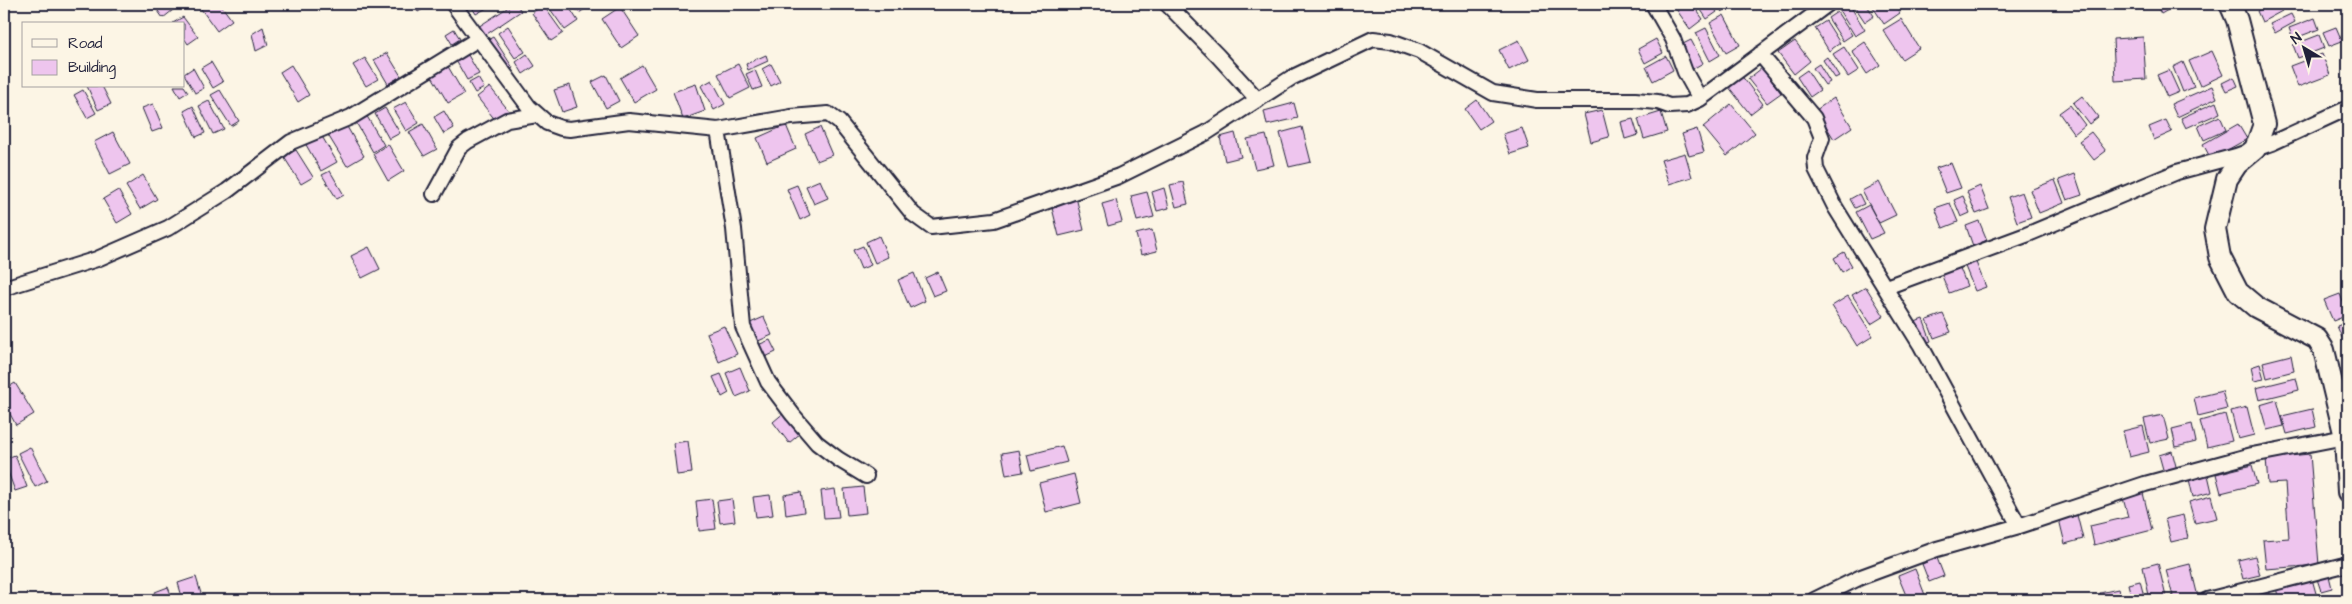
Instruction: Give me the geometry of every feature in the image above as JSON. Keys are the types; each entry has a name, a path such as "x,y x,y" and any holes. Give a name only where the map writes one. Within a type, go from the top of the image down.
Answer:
{"main road":[{"path":"2230,4 2237,20 2264,124 2255,149 2237,164 2227,179 2215,229 2220,257 2238,292 2256,307 2317,339 2324,350 2345,438 2348,492"}],"street":[{"path":"453,4 537,116 547,123 570,128 629,121 718,130 791,117 831,115 839,122 913,214 931,227 994,220 1119,176 1206,133 1291,78 1373,39 1391,41 1419,51 1493,93 1537,100 1635,100 1658,102 1669,106 1687,105 1700,99 1822,5"},
{"path":"1167,4 1258,100"},
{"path":"1653,4 1673,39 1685,72 1700,99"},
{"path":"4,288 98,259 168,228 227,191 291,142 351,117 478,38"},
{"path":"1760,54 1814,118 1822,138 1815,158 1816,169 1835,208 1920,344 2019,526"},
{"path":"1886,287 2026,235 2176,172 2255,149 2348,108"},
{"path":"434,194 460,148 468,141 507,120 537,116"},
{"path":"718,130 734,229 743,328 768,382 793,415 817,443 838,459 866,476"},
{"path":"1814,600 1861,577 1938,549 2019,526 2145,484 2243,457 2345,438"},
{"path":"2207,600 2348,564"}],"building":[{"path":"153,4 169,4 173,10 163,18"},
{"path":"208,4 220,4 232,20 217,31 201,9"},
{"path":"413,4 431,4 418,12"},
{"path":"470,4 494,4 476,14"},
{"path":"513,4 516,4 521,11 484,36 478,27"},
{"path":"552,4 567,4 578,21 565,30 548,6"},
{"path":"572,4 590,4 591,5 579,13"},
{"path":"1683,4 1692,4 1703,19 1690,29 1676,9"},
{"path":"1697,4 1711,4 1717,12 1707,19"},
{"path":"1716,4 1729,4 1731,6 1722,12"},
{"path":"1849,4 1865,30 1855,36 1839,10"},
{"path":"1853,4 1866,4 1874,16 1865,22"},
{"path":"1871,4 1894,4 1900,13 1884,24"},
{"path":"2156,4 2166,4 2168,10 2161,14"},
{"path":"2271,4 2278,4 2282,11 2262,22 2257,11"},
{"path":"543,5 563,33 551,41 532,13"},
{"path":"620,7 639,36 621,48 602,19"},
{"path":"1837,12 1852,35 1843,41 1828,18"},
{"path":"2291,14 2295,22 2275,33 2270,24"},
{"path":"1724,15 1740,45 1726,53 1710,23"},
{"path":"183,17 198,37 188,44 185,40 185,22 175,22"},
{"path":"2315,18 2319,29 2293,39 2289,28"},
{"path":"1901,19 1919,48 1902,59 1883,30"},
{"path":"1826,21 1840,43 1829,51 1815,28"},
{"path":"508,26 525,52 515,58 498,33"},
{"path":"263,27 268,45 256,51 252,34"},
{"path":"2336,27 2342,41 2329,46 2323,32"},
{"path":"1706,28 1720,55 1710,61 1696,33"},
{"path":"454,29 460,39 452,44 446,34"},
{"path":"2319,35 2324,48 2298,58 2293,45"},
{"path":"493,37 513,68 505,73 484,42"},
{"path":"2143,37 2146,79 2115,81 2113,39"},
{"path":"1656,39 1663,53 1645,63 1638,49"},
{"path":"1519,40 1529,60 1509,70 1499,50"},
{"path":"1691,40 1703,63 1689,71 1677,47"},
{"path":"1795,41 1810,61 1794,74 1778,53"},
{"path":"1865,42 1880,65 1867,74 1852,51"},
{"path":"1844,47 1859,70 1848,77 1833,54"},
{"path":"465,50 479,74 467,80 454,57"},
{"path":"2212,51 2223,75 2200,86 2189,61"},
{"path":"387,53 401,76 388,84 374,60"},
{"path":"527,54 535,66 523,74 516,62"},
{"path":"2322,54 2330,75 2298,87 2290,66"},
{"path":"766,55 768,61 748,70 746,64"},
{"path":"1666,56 1673,70 1653,81 1646,67"},
{"path":"1827,57 1839,76 1835,78 1823,60"},
{"path":"365,58 378,79 366,86 353,65"},
{"path":"211,62 223,82 213,88 201,68"},
{"path":"2183,62 2194,87 2183,92 2173,67"},
{"path":"446,63 464,94 448,103 430,73"},
{"path":"738,64 750,88 730,98 718,74"},
{"path":"771,64 780,81 771,86 762,69"},
{"path":"1819,64 1830,82 1825,85 1813,68"},
{"path":"291,65 309,95 298,102 280,72"},
{"path":"642,65 656,89 634,102 620,78"},
{"path":"193,68 204,88 195,93 185,73"},
{"path":"1762,68 1781,93 1767,103 1748,79"},
{"path":"755,70 762,87 753,90 746,74"},
{"path":"1807,70 1820,90 1810,97 1797,77"},
{"path":"2169,70 2179,92 2167,97 2157,75"},
{"path":"606,75 619,101 606,108 592,82"},
{"path":"1741,75 1763,104 1750,114 1728,86"},
{"path":"2234,77 2238,86 2226,91 2222,83"},
{"path":"478,78 484,88 475,93 469,83"},
{"path":"712,80 725,104 714,110 701,86"},
{"path":"696,84 705,111 683,119 673,92"},
{"path":"570,85 577,107 562,112 554,90"},
{"path":"2212,86 2217,98 2177,117 2171,104"},
{"path":"490,87 509,111 496,121 477,97"},
{"path":"88,88 103,88 111,104 98,110"},
{"path":"175,88 185,88 188,92 180,97"},
{"path":"83,90 96,113 87,118 74,95"},
{"path":"220,90 239,121 231,126 211,95"},
{"path":"2082,96 2098,117 2089,124 2073,103"},
{"path":"1834,98 1852,127 1834,139 1816,110"},
{"path":"1477,100 1491,121 1479,129 1465,109"},
{"path":"209,101 224,129 213,134 199,106"},
{"path":"406,102 419,123 406,131 393,109"},
{"path":"2216,102 2220,113 2186,128 2181,118"},
{"path":"1294,103 1298,118 1267,125 1264,111"},
{"path":"153,104 163,128 152,132 142,108"},
{"path":"1731,104 1755,133 1727,156 1703,127"},
{"path":"2070,105 2085,125 2074,134 2059,113"},
{"path":"193,106 205,133 196,137 184,111"},
{"path":"385,108 400,133 389,139 375,114"},
{"path":"1602,110 1609,137 1591,142 1584,114"},
{"path":"444,111 454,128 444,134 434,117"},
{"path":"1661,112 1667,132 1644,139 1638,119"},
{"path":"365,113 384,145 373,152 354,119"},
{"path":"2220,116 2226,130 2204,140 2198,126"},
{"path":"1633,119 1638,135 1625,139 1621,122"},
{"path":"2166,120 2172,132 2154,140 2149,127"},
{"path":"423,124 437,149 424,156 409,132"},
{"path":"2238,124 2247,139 2211,159 2203,144"},
{"path":"346,125 364,156 347,166 328,135"},
{"path":"786,125 796,149 767,162 757,138"},
{"path":"820,127 832,155 817,161 805,134"},
{"path":"1302,127 1311,162 1289,167 1280,133"},
{"path":"1522,128 1529,148 1510,154 1503,134"},
{"path":"1697,129 1704,152 1689,156 1682,134"},
{"path":"113,132 130,164 110,174 94,142"},
{"path":"2091,132 2106,151 2094,160 2079,141"},
{"path":"320,133 337,162 321,171 305,143"},
{"path":"1235,133 1241,157 1225,161 1220,137"},
{"path":"1266,135 1274,165 1255,169 1247,139"},
{"path":"388,144 404,171 388,181 373,154"},
{"path":"296,150 313,177 301,184 284,157"},
{"path":"1685,153 1692,177 1669,184 1661,160"},
{"path":"1951,163 1961,188 1946,193 1936,168"},
{"path":"330,171 344,195 337,199 322,175"},
{"path":"2075,174 2082,195 2067,200 2059,180"},
{"path":"143,175 157,199 140,209 126,186"},
{"path":"820,180 828,198 814,204 806,186"},
{"path":"2055,180 2064,203 2039,213 2030,190"},
{"path":"1183,182 1188,204 1176,207 1170,185"},
{"path":"1879,182 1896,215 1879,223 1862,191"},
{"path":"797,185 810,215 800,220 787,189"},
{"path":"1980,186 1989,209 1976,214 1967,192"},
{"path":"1164,188 1169,208 1157,211 1152,192"},
{"path":"118,190 132,214 117,223 103,199"},
{"path":"1147,192 1154,217 1137,221 1131,196"},
{"path":"2022,192 2031,217 2017,222 2008,197"},
{"path":"1859,194 1864,204 1855,208 1850,199"},
{"path":"1963,196 1970,213 1961,217 1954,200"},
{"path":"1076,197 1084,230 1059,236 1051,204"},
{"path":"1116,200 1122,222 1108,226 1102,204"},
{"path":"1950,203 1958,222 1943,228 1935,208"},
{"path":"1869,205 1884,233 1870,239 1856,212"},
{"path":"1979,221 1987,240 1973,246 1966,226"},
{"path":"1152,230 1157,251 1141,255 1136,234"},
{"path":"879,236 888,257 875,263 866,242"},
{"path":"863,246 871,265 861,269 853,250"},
{"path":"369,247 380,269 362,278 351,256"},
{"path":"1844,252 1852,266 1842,272 1834,258"},
{"path":"1975,260 1986,287 1975,291 1964,264"},
{"path":"1958,263 1967,286 1949,293 1940,271"},
{"path":"938,272 946,291 933,296 925,278"},
{"path":"914,273 925,301 910,308 898,280"},
{"path":"1866,287 1884,316 1871,324 1852,295"},
{"path":"2340,294 2348,315 2333,321 2324,300"},
{"path":"1848,296 1873,336 1857,346 1832,306"},
{"path":"1943,314 1951,332 1934,338 1927,320"},
{"path":"764,317 772,335 756,342 748,324"},
{"path":"1923,319 1931,341 1923,344 1915,322"},
{"path":"2348,322 2348,344 2345,345 2337,326"},
{"path":"724,326 737,354 719,362 707,333"},
{"path":"770,340 776,352 763,358 758,345"},
{"path":"2291,355 2294,371 2267,378 2263,362"},
{"path":"2260,364 2264,379 2254,381 2251,367"},
{"path":"740,367 750,391 736,397 726,373"},
{"path":"721,374 729,393 722,397 713,377"},
{"path":"2296,378 2299,390 2259,400 2256,388"},
{"path":"15,383 34,414 16,425 4,403 4,390"},
{"path":"2222,391 2227,409 2198,416 2194,398"},
{"path":"2277,400 2284,426 2267,430 2260,405"},
{"path":"2247,407 2254,435 2238,439 2231,411"},
{"path":"2312,409 2316,427 2287,434 2282,416"},
{"path":"786,411 802,432 789,443 773,422"},
{"path":"2225,414 2232,441 2207,447 2200,421"},
{"path":"2163,415 2169,439 2150,443 2144,419"},
{"path":"2192,424 2196,442 2176,447 2172,429"},
{"path":"2143,426 2149,452 2129,457 2123,431"},
{"path":"688,441 692,473 677,475 673,443"},
{"path":"1062,446 1067,462 1031,471 1027,455"},
{"path":"30,447 47,481 35,487 18,453"},
{"path":"1019,450 1023,472 1006,475 1002,453"},
{"path":"2172,451 2177,470 2164,473 2159,455"},
{"path":"2310,454 2319,565 2266,569 2263,540 2289,538 2285,483 2268,484 2266,458"},
{"path":"15,455 27,487 15,491 4,459"},
{"path":"2252,465 2257,484 2221,493 2216,474"},
{"path":"1074,474 1081,503 1046,512 1039,483"},
{"path":"2208,475 2212,492 2193,497 2189,479"},
{"path":"863,487 866,513 847,515 844,489"},
{"path":"835,489 839,517 824,518 821,491"},
{"path":"801,492 804,512 786,515 784,495"},
{"path":"2143,493 2152,530 2094,545 2090,526 2128,517 2123,498"},
{"path":"770,495 773,515 756,517 753,497"},
{"path":"2211,496 2217,518 2195,523 2189,502"},
{"path":"712,499 716,529 699,531 696,501"},
{"path":"732,499 735,521 720,523 717,501"},
{"path":"2076,511 2083,539 2065,544 2058,515"},
{"path":"2183,515 2188,538 2171,542 2165,519"},
{"path":"2255,556 2260,575 2243,579 2238,560"},
{"path":"1937,558 1944,576 1929,582 1922,564"},
{"path":"2158,563 2166,597 2150,600 2143,567"},
{"path":"2190,564 2198,597 2174,600 2166,570"},
{"path":"1915,569 1925,595 1908,600 1898,576"},
{"path":"2329,576 2332,588 2321,591 2317,579"},
{"path":"196,577 203,600 183,600 178,583"},
{"path":"2312,579 2317,597 2304,600 2279,600 2276,588"},
{"path":"2140,581 2145,600 2132,600 2128,584"},
{"path":"168,587 173,600 158,600 155,592"},
{"path":"2118,589 2121,600 2102,600 2100,593"},
{"path":"2269,589 2271,600 2251,600 2249,594"}]}
